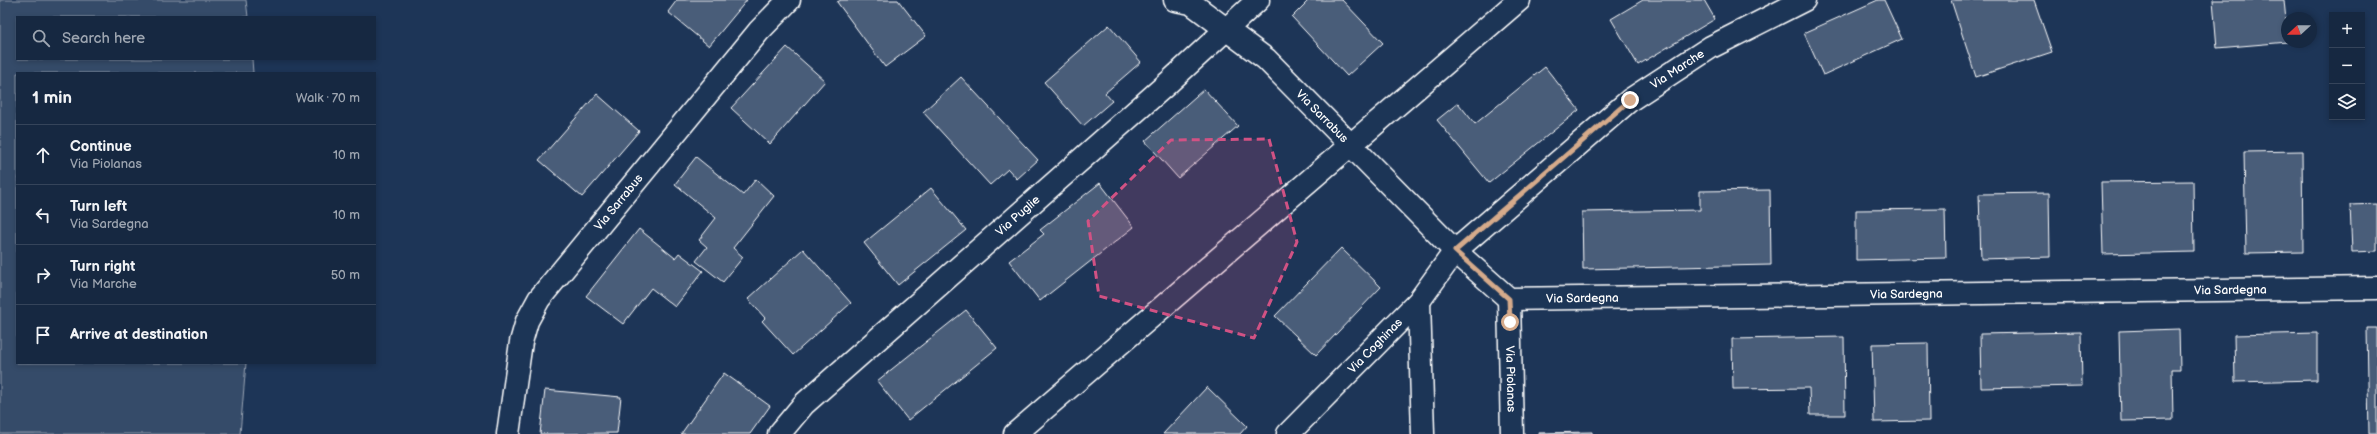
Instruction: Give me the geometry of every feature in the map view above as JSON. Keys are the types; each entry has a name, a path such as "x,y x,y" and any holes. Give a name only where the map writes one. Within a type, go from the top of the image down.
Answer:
{"street":[{"name":"Via Sarrabus","path":"508,434 521,342 527,321 539,299 759,31 788,0"},
{"name":"Via Puglie","path":"779,434 804,404 1228,30 1258,0"},
{"path":"1015,434 1519,0"},
{"name":"Via Marche","path":"1455,251 1630,100 1711,47 1804,0"},
{"name":"Via Sarrabus","path":"1186,1 1266,59 1455,251"},
{"path":"1455,251 1509,299"},
{"name":"Via Coghinas","path":"1288,434 1419,301 1455,251"},
{"name":"Via Sardegna","path":"1509,299 2377,288"},
{"name":"Via Piolanas","path":"1509,299 1512,434"},
{"path":"1419,301 1423,434"}],"highlighted area":[{"path":"1269,139 1297,242 1254,338 1099,296 1088,221 1171,140"}],"shaded area":[{"path":"0,0 246,0 248,16 16,16 16,60 252,60 253,72 16,72 16,364 246,364 240,434 0,434"}],"building":[{"path":"677,0 747,0 709,46 668,12"},
{"path":"841,0 898,0 926,36 885,67 837,2"},
{"path":"1309,0 1342,0 1383,43 1347,76 1292,17"},
{"path":"1643,0 1704,0 1715,19 1638,65 1611,19"},
{"path":"1878,0 1884,0 1902,39 1823,75 1804,33"},
{"path":"1951,0 2034,0 2052,52 1976,77"},
{"path":"2213,0 2284,0 2285,12 2281,12 2281,43 2217,48"},
{"path":"1109,25 1141,62 1105,93 1112,101 1083,126 1044,82"},
{"path":"787,47 825,81 770,144 731,108"},
{"path":"1545,67 1579,110 1489,183 1437,120 1458,103 1475,124"},
{"path":"961,77 1038,160 1017,179 1008,169 990,185 923,112"},
{"path":"1204,89 1238,126 1178,178 1145,141"},
{"path":"597,94 639,131 582,197 539,160"},
{"path":"2302,151 2303,252 2246,253 2244,152"},
{"path":"696,157 743,195 756,179 774,196 733,248 743,257 723,282 696,261 707,247 699,240 716,218 675,184"},
{"path":"2193,181 2194,252 2103,254 2101,182"},
{"path":"1100,183 1134,227 1040,301 1009,261 1044,234 1040,230"},
{"path":"931,188 966,230 898,285 864,243"},
{"path":"1770,190 1771,265 1583,269 1582,212 1700,210 1700,191"},
{"path":"2049,193 2050,257 1981,259 1979,194"},
{"path":"2377,204 2377,251 2352,252 2350,205"},
{"path":"1945,209 1946,258 1856,260 1856,210"},
{"path":"639,229 675,258 679,253 703,271 675,307 651,288 623,324 586,296"},
{"path":"1341,248 1381,287 1316,355 1275,316"},
{"path":"803,249 851,303 793,355 762,321 765,318 748,299"},
{"path":"966,310 997,348 908,420 877,381"},
{"path":"2367,328 2377,328 2377,434 2369,434"},
{"path":"2179,329 2180,369 2172,369 2173,420 2121,421 2119,331"},
{"path":"2081,332 2082,386 1981,388 1980,334"},
{"path":"2317,333 2317,380 2235,382 2234,335"},
{"path":"1844,337 1845,415 1810,415 1809,388 1733,389 1732,339"},
{"path":"1928,343 1929,421 1874,422 1872,344"},
{"path":"724,373 770,406 750,434 681,434"},
{"path":"1207,387 1247,426 1240,434 1163,434"},
{"path":"545,390 621,397 617,433 540,434"},
{"path":"1592,432 1592,434 1539,434 1539,433"}],"route":[{"path":"1510,322 1509,299 1455,251 1630,100"}]}
